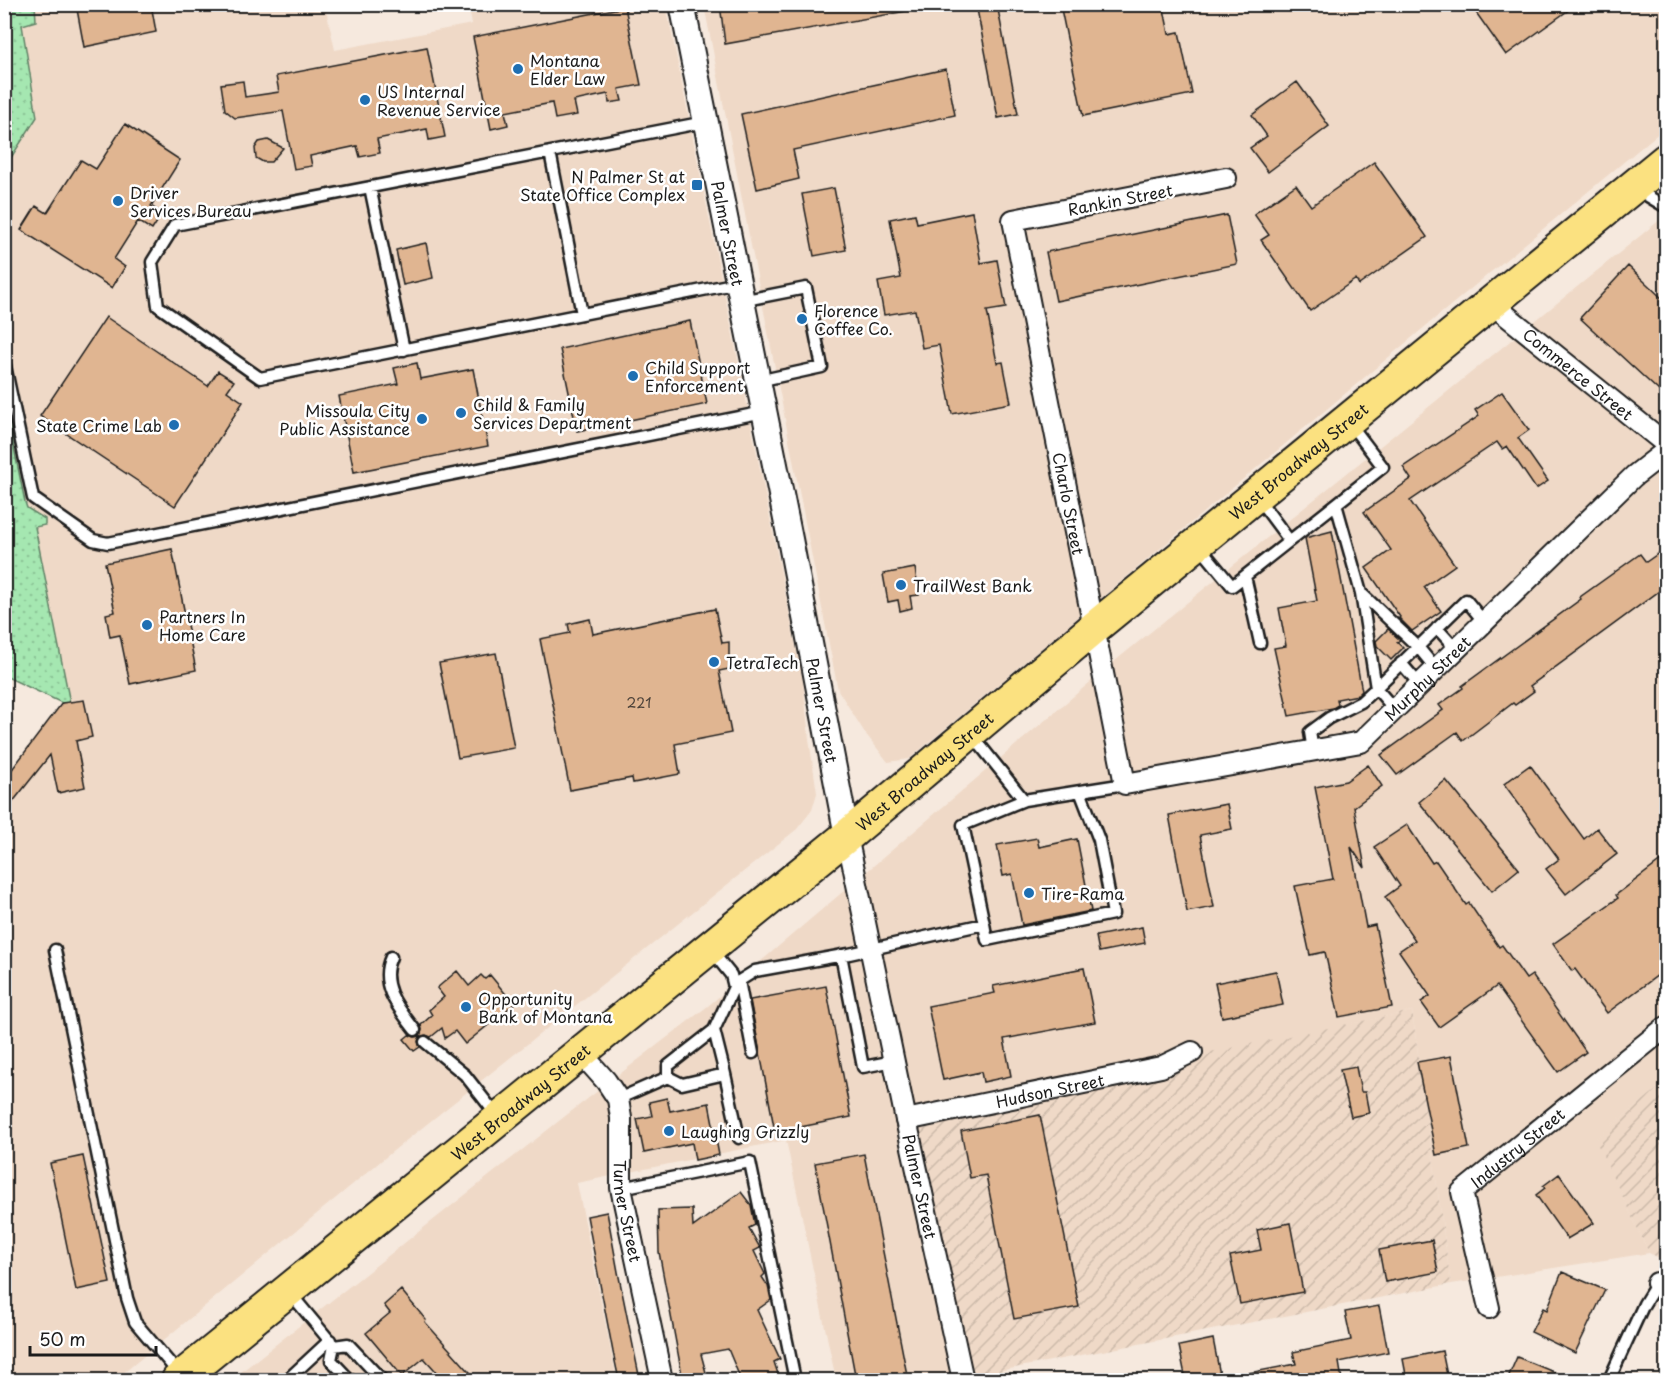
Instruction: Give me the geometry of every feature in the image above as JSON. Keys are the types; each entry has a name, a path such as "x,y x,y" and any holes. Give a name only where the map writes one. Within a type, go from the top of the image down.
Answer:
{"main road":[{"name":"West Broadway Street","path":"181,1379 847,836 1095,627 1666,160"}],"street":[{"name":"Palmer Street","path":"681,4 847,836 963,1380"},
{"name":"Rankin Street","path":"1014,220 1226,177"},
{"name":"Charlo Street","path":"1014,220 1125,784"},
{"name":"Commerce Street","path":"1492,304 1666,444"},
{"name":"Murphy Street","path":"1125,784 1361,742 1634,476 1666,451"},
{"name":"Industry Street","path":"1489,1308 1462,1192 1666,1027"},
{"name":"Hudson Street","path":"906,1120 1161,1067 1192,1052"},
{"path":"581,1053 606,1081 618,1099"},
{"name":"Turner Street","path":"618,1099 621,1118 621,1188 662,1380"}],"lane":[{"path":"705,122 175,225 152,262 158,306 260,378 582,314 740,292 806,288 822,367 757,381"},
{"path":"550,152 582,314"},
{"path":"370,187 404,350"},
{"path":"1633,188 1666,207"},
{"path":"4,361 33,498 93,540 108,543 764,412"},
{"path":"1197,544 1232,586 1383,466 1348,421"},
{"path":"1256,496 1289,540"},
{"path":"1336,504 1361,593 1376,688 1395,710"},
{"path":"1245,576 1260,643"},
{"path":"1361,593 1418,647 1436,669"},
{"path":"1312,751 1310,732 1329,718 1361,702 1466,600 1484,622"},
{"path":"1437,628 1456,649"},
{"path":"1401,663 1420,685"},
{"path":"969,733 1024,800"},
{"path":"1080,791 1099,840 1113,914 987,940 963,825 1024,800 1080,791 1125,784"},
{"path":"668,1077 668,1066 714,1030 736,984 755,971 841,956 984,924"},
{"path":"709,948 736,984 753,1053"},
{"path":"55,950 127,1298 135,1322 181,1379"},
{"path":"841,956 863,1067 894,1061"},
{"path":"391,957 386,968 392,1000 415,1030"},
{"path":"714,1030 739,1138"},
{"path":"425,1042 465,1075 500,1119"},
{"path":"668,1077 682,1084 726,1074"},
{"path":"618,1099 668,1077"},
{"path":"621,1188 750,1162 795,1380"},
{"path":"1608,1380 1644,1304 1662,1285"},
{"path":"288,1291 332,1343 331,1360 350,1380"},
{"path":"287,1380 332,1343 348,1344 382,1380"}],"shaded area":[{"path":"5,5 325,5 335,50 472,24 468,5 666,5 803,681 817,793 812,810 797,829 398,1147 115,1380 5,1380 5,780 62,703 5,676"},
{"path":"704,5 1666,5 1666,127 909,759 888,762 865,733 838,690"},
{"path":"1666,215 1666,1082 1596,1139 1649,1253 1451,1284 1412,1011 906,1120 952,1380 836,1380 786,1140 577,1183 617,1380 231,1380 708,1006 1121,656"},
{"path":"1412,1011 1451,1284 952,1380 906,1120 1195,1055"},
{"path":"1666,1082 1666,1261 1649,1253 1595,1139"}],"green space":[{"path":"5,4 35,5 36,21 22,25 37,117 5,167"},
{"path":"4,399 27,508 45,519 45,525 35,527 70,703 62,703 5,676 7,626 4,625"}],"building":[{"path":"76,4 151,4 156,32 84,47"},
{"path":"720,4 906,4 907,11 725,44"},
{"path":"976,4 997,4 1018,114 998,118"},
{"path":"1060,4 1163,4 1169,34 1179,32 1192,94 1083,116"},
{"path":"1470,4 1577,4 1506,55"},
{"path":"625,7 641,85 619,89 622,101 609,103 608,94 574,101 577,115 555,119 552,103 505,112 508,125 491,129 473,37"},
{"path":"427,47 445,137 429,140 427,129 377,139 380,153 360,157 357,146 310,156 312,166 294,169 283,111 235,118 225,110 221,84 243,81 245,97 279,92 276,76"},
{"path":"946,69 955,115 793,150 799,179 757,189 741,114"},
{"path":"1297,82 1329,126 1268,172 1250,148 1267,136 1252,115"},
{"path":"125,124 180,160 151,206 162,214 152,230 138,221 114,259 125,267 112,288 21,230 36,206 47,213 81,160 96,169"},
{"path":"268,140 283,148 271,162 263,162 256,158 255,148 259,142"},
{"path":"1374,162 1427,237 1359,285 1356,279 1310,311 1261,240 1269,235 1254,214 1296,185 1311,206"},
{"path":"834,188 846,250 814,256 802,194"},
{"path":"972,212 981,263 997,260 1006,308 987,311 997,363 1003,362 1011,403 952,414 939,345 922,348 915,310 884,315 878,282 901,278 890,219 915,214 917,223"},
{"path":"1227,215 1237,264 1056,301 1046,252"},
{"path":"426,243 433,278 403,285 396,250"},
{"path":"1628,266 1666,302 1666,384 1659,391 1580,318"},
{"path":"106,317 208,386 218,371 234,381 227,391 243,402 175,506 40,416"},
{"path":"690,321 707,404 577,431 560,349"},
{"path":"417,363 420,379 473,369 488,446 354,472 339,396 398,384 394,368"},
{"path":"1502,392 1529,430 1518,438 1548,481 1536,489 1507,446 1502,449 1497,442 1410,501 1455,565 1424,587 1441,611 1412,631 1399,618 1366,568 1391,550 1364,512 1411,479 1403,467 1479,416 1475,410"},
{"path":"1332,531 1362,691 1358,695 1337,699 1338,705 1333,708 1289,716 1274,648 1286,646 1279,608 1317,601 1305,538"},
{"path":"1666,548 1666,586 1530,686 1534,691 1515,705 1513,703 1463,741 1457,732 1397,775 1381,755 1443,710 1439,705 1463,688 1462,686 1581,599 1580,597 1640,554 1646,562"},
{"name":"Partners In Home Care","path":"172,549 196,670 130,684 120,635 110,637 106,614 115,612 105,563"},
{"path":"915,568 919,595 910,596 912,608 900,611 898,600 888,602 883,574"},
{"path":"715,609 722,643 729,642 729,669 719,671 731,733 675,744 680,774 633,783 632,778 570,790 540,639 570,633 568,624 590,619 593,634"},
{"path":"1388,629 1400,640 1397,642 1403,648 1391,660 1377,646 1376,641"},
{"path":"496,653 514,748 458,758 439,663"},
{"path":"84,700 92,737 76,741 85,787 58,793 50,755 4,813 4,780 62,703"},
{"path":"1368,765 1382,786 1354,807 1365,868 1351,847 1366,927 1375,925 1392,1007 1339,1017 1325,952 1310,955 1295,886 1333,879 1315,787 1346,781"},
{"path":"1530,765 1584,839 1597,828 1617,854 1566,894 1546,869 1559,859 1504,784"},
{"path":"1446,780 1519,869 1492,891 1419,802"},
{"path":"1227,804 1232,829 1200,835 1214,907 1187,912 1169,815"},
{"path":"1407,825 1432,863 1436,861 1466,905 1469,903 1499,947 1502,945 1526,979 1532,975 1586,1052 1558,1072 1497,986 1439,1027 1421,1002 1430,996 1399,951 1415,940 1385,897 1400,886 1374,847"},
{"path":"1037,838 1039,847 1077,839 1091,911 1022,925 1012,874 1003,876 997,845"},
{"path":"1666,857 1666,969 1607,1013 1575,969 1572,971 1553,944 1618,898 1616,895"},
{"path":"1142,927 1145,943 1099,952 1096,936"},
{"path":"1084,968 1095,1022 1004,1039 1011,1076 983,1082 981,1072 943,1080 928,1006 995,993 993,986"},
{"path":"457,971 469,986 481,975 485,979 490,975 514,1004 465,1044 455,1031 445,1038 442,1028 431,1037 426,1035 420,1037 418,1041 420,1047 414,1051 404,1039 409,1035 420,1036 421,1025 432,1015 429,1010 444,997 437,988"},
{"path":"1276,971 1283,1005 1222,1017 1215,983"},
{"path":"826,986 851,1117 775,1132 750,1000"},
{"path":"1451,1056 1469,1148 1436,1155 1417,1062"},
{"path":"1356,1067 1361,1092 1365,1092 1369,1113 1351,1117 1340,1070"},
{"path":"667,1098 670,1111 709,1103 719,1155 695,1160 692,1143 644,1153 637,1119 652,1116 649,1102"},
{"path":"1040,1115 1079,1307 1014,1319 986,1175 970,1178 961,1131"},
{"path":"864,1154 908,1380 856,1380 815,1163"},
{"path":"83,1156 110,1283 76,1290 50,1163"},
{"path":"1559,1174 1594,1223 1567,1239 1536,1195 1545,1188 1543,1186"},
{"path":"741,1192 751,1205 755,1225 749,1228 760,1248 754,1251 765,1274 762,1277 768,1286 771,1300 757,1310 780,1359 774,1362 780,1380 741,1380 728,1349 701,1354 708,1380 683,1380 659,1252 658,1210 692,1209 693,1227"},
{"path":"607,1212 640,1380 619,1380 613,1352 587,1216"},
{"path":"1290,1223 1303,1292 1240,1304 1230,1256 1261,1250 1257,1230"},
{"path":"1432,1240 1438,1272 1385,1282 1379,1250"},
{"path":"1562,1272 1605,1290 1575,1353 1531,1332 1543,1308 1547,1310"},
{"path":"401,1290 426,1320 425,1322 477,1380 444,1380 424,1358 402,1376 366,1333 390,1313 384,1305"},
{"path":"1379,1306 1388,1352 1339,1362 1342,1380 1244,1380 1243,1374 1296,1364 1293,1352 1351,1340 1345,1312"},
{"path":"1213,1339 1221,1380 1186,1380 1179,1346"},
{"path":"1442,1351 1448,1380 1407,1380 1403,1359"},
{"path":"1517,1357 1573,1380 1507,1380"}],"place":[{"name":"Montana Elder Law","path":"518,69"},
{"name":"US Internal Revenue Service","path":"365,100"},
{"name":"N Palmer St at State Office Complex","path":"697,185"},
{"name":"Driver Services Bureau","path":"118,201"},
{"name":"Florence Coffee Co.","path":"802,319"},
{"name":"Child Support Enforcement","path":"633,376"},
{"name":"Child & Family Services Department","path":"461,413"},
{"name":"Missoula City Public Assistance","path":"422,419"},
{"name":"State Crime Lab","path":"174,425"},
{"name":"TrailWest Bank","path":"901,585"},
{"name":"Partners In Home Care","path":"147,625"},
{"name":"TetraTech","path":"714,662"},
{"name":"Tire-Rama","path":"1029,893"},
{"name":"Opportunity Bank of Montana","path":"466,1007"},
{"name":"Laughing Grizzly","path":"669,1131"}]}
